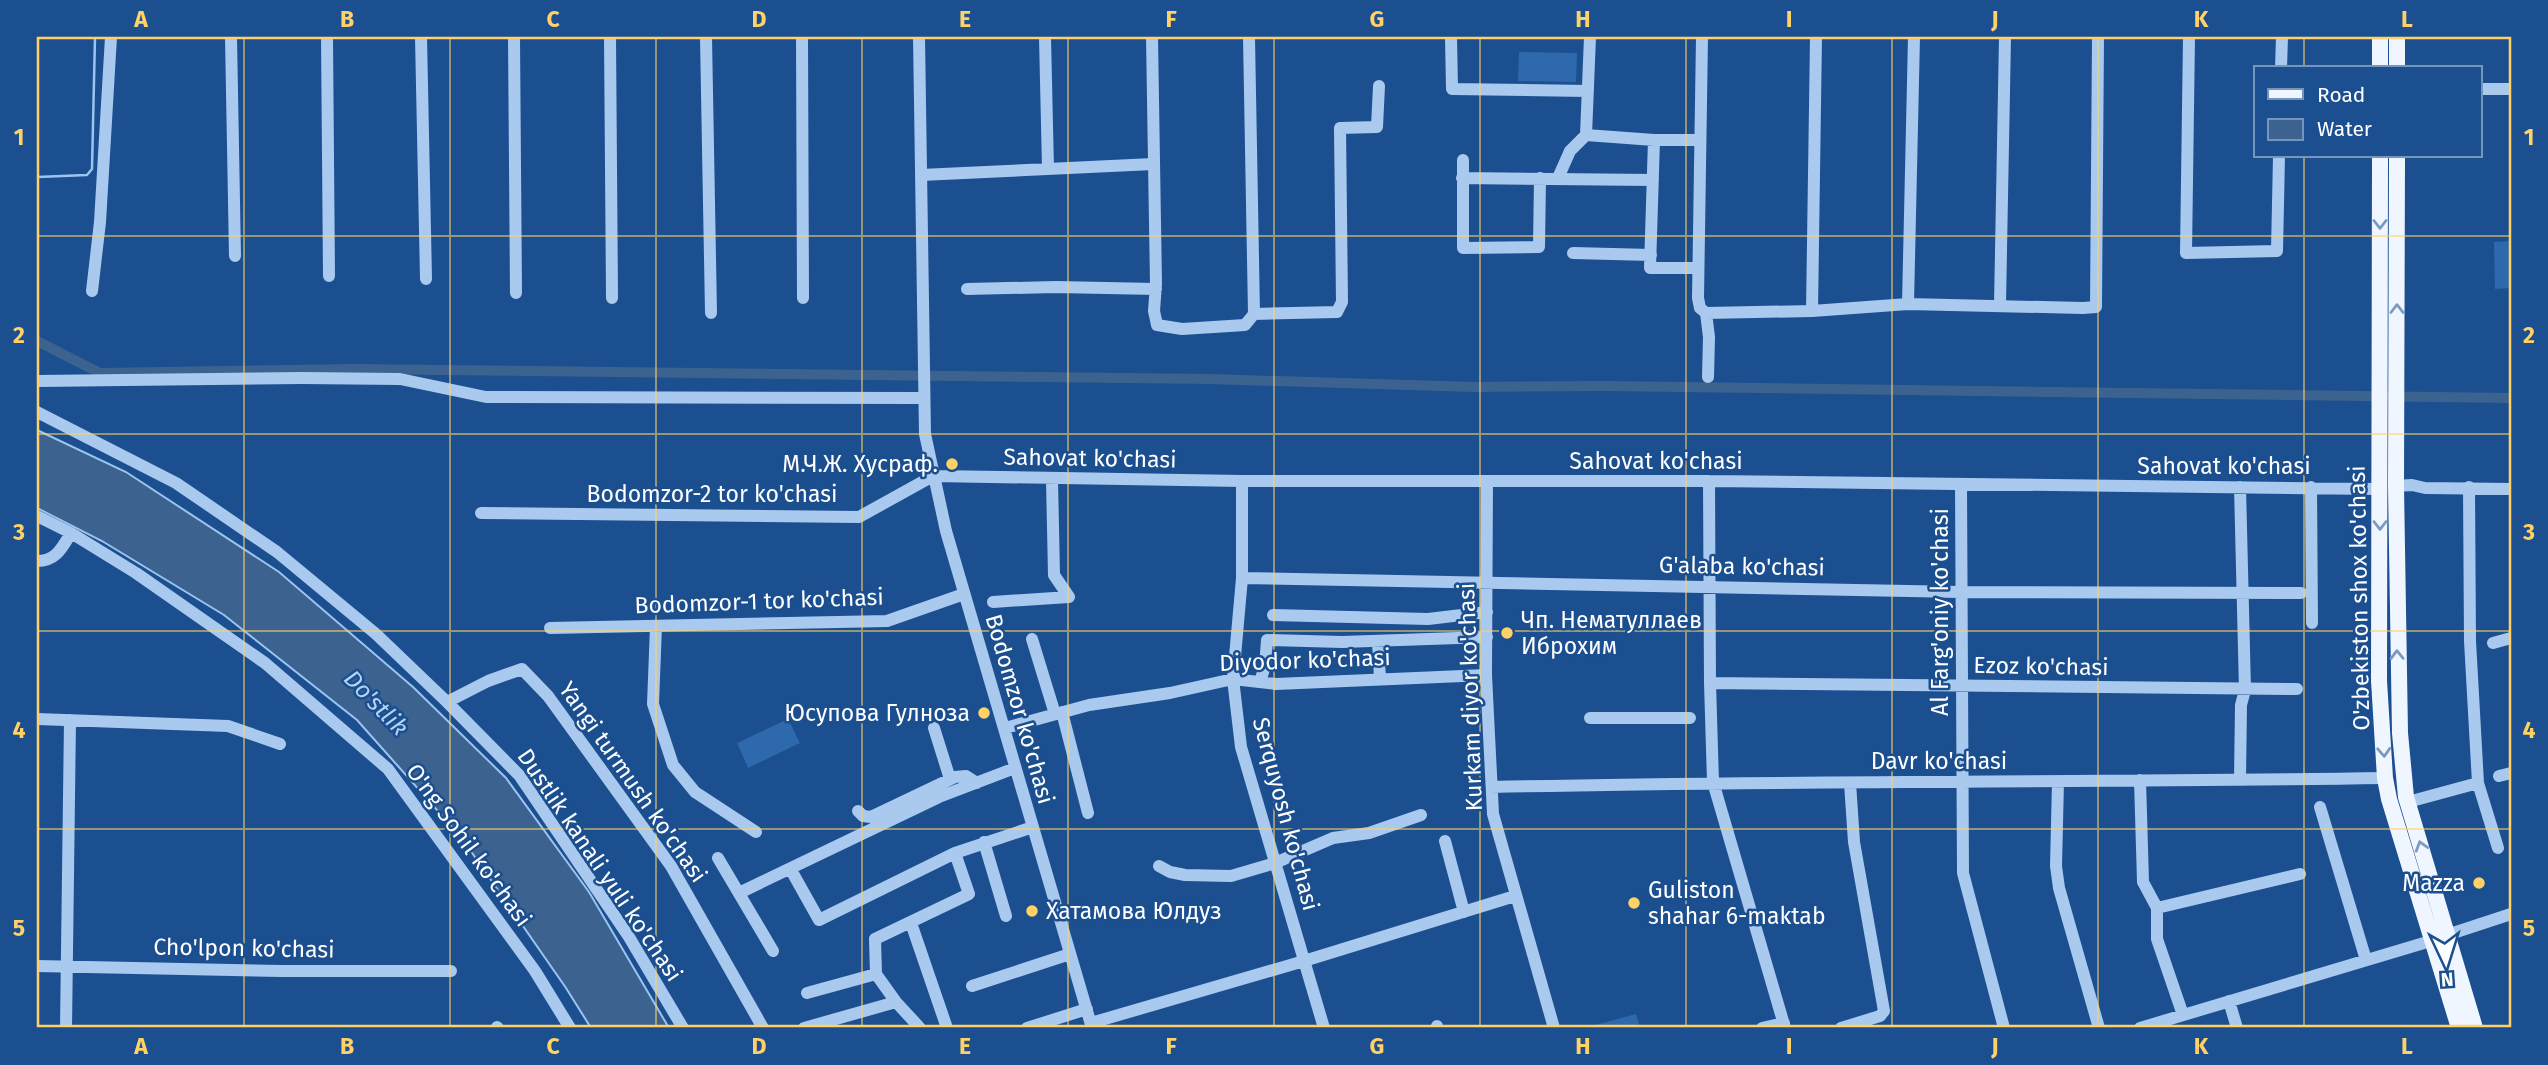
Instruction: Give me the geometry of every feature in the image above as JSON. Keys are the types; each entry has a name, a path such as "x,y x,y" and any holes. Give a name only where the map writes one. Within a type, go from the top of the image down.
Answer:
{"main road":[{"path":"2380,37 2380,66"},
{"path":"2397,37 2397,66"},
{"name":"O'zbekiston shox ko'chasi","path":"2380,158 2388,376 2388,487 2379,681 2385,778 2389,799 2475,1028"},
{"name":"O'zbekiston shox ko'chasi","path":"2388,376 2397,158"},
{"name":"O'zbekiston shox ko'chasi","path":"2388,487 2400,733 2408,802 2459,1028"}],"street":[{"path":"92,291 100,222 111,37"},
{"path":"231,37 235,256"},
{"path":"327,37 330,276"},
{"path":"421,37 426,279"},
{"path":"514,37 516,293"},
{"path":"610,37 612,298"},
{"path":"706,37 711,313"},
{"path":"802,37 803,298"},
{"path":"919,37 921,175 1153,164"},
{"path":"1045,37 1048,169"},
{"path":"1152,37 1156,289 1154,311 1157,326 1182,329 1245,325 1254,314 1249,37"},
{"path":"1451,37 1452,89 1588,91"},
{"path":"1558,178 1570,150 1586,135 1590,37"},
{"path":"1702,37 1698,298 1700,308 1706,313 1812,311 1908,304 2096,307 2098,37"},
{"path":"1812,311 1816,37"},
{"path":"1908,304 1914,37"},
{"path":"2000,305 2005,37"},
{"path":"2189,37 2186,253 2277,251 2279,158"},
{"path":"2281,66 2282,37"},
{"path":"1254,314 1337,312 1342,302 1340,128 1377,127 1380,86"},
{"path":"2482,89 2511,89"},
{"path":"1586,135 1699,140"},
{"path":"1650,262 1654,140"},
{"path":"1463,160 1463,247 1539,247 1540,178"},
{"name":"Bodomzor ko'chasi","path":"921,175 923,393 925,434 933,477 964,594 1091,1027"},
{"path":"1462,178 1653,180"},
{"path":"1573,253 1698,268"},
{"path":"967,289 1156,289"},
{"path":"1706,313 1709,337 1708,377"},
{"path":"37,381 400,379 486,397 923,393"},
{"name":"Dustlik kanali yuli ko'chasi","path":"37,412 176,484 277,552 376,634 519,775 629,937 682,1028"},
{"name":"Sahovat ko'chasi","path":"933,477 2511,489"},
{"name":"Bodomzor-2 tor ko'chasi","path":"481,513 859,517 933,477"},
{"path":"993,602 1069,597 1054,575 1052,480"},
{"name":"Serquyosh ko'chasi","path":"1242,481 1242,578 1233,679 1241,747 1324,1028"},
{"path":"1709,481 1713,782 1785,1026 1762,1028"},
{"name":"Kurkam diyor ko'chasi","path":"1487,482 1486,675 1493,814 1554,1028"},
{"name":"Al Farg'oniy ko'chasi","path":"1961,485 1961,782 1964,873 2004,1028"},
{"path":"2240,487 2245,690 2241,705 2240,780"},
{"path":"2469,487 2470,641 2478,783 2498,848"},
{"path":"2311,488 2312,623"},
{"name":"O'ng Sohil ko'chasi","path":"37,516 71,533 136,573 265,663 388,769 535,971 570,1028"},
{"path":"37,561 47,561 60,551 71,533"},
{"name":"G'alaba ko'chasi","path":"1242,578 1960,592 2301,593"},
{"name":"Bodomzor-1 tor ko'chasi","path":"550,628 887,621 964,594"},
{"path":"1273,615 1428,619 1487,612"},
{"path":"656,626 653,704 673,765 695,792 756,832"},
{"path":"1259,682 1265,666 1267,640 1378,642 1487,637"},
{"path":"2493,643 2511,638"},
{"path":"1032,639 1059,713 1088,813"},
{"path":"1378,642 1380,679"},
{"name":"Yangi turmush ko'chasi","path":"447,702 488,681 522,669 548,696 671,866 764,1028"},
{"name":"Diyodor ko'chasi","path":"1005,728 1089,705 1170,693 1233,679 1276,684 1486,675"},
{"name":"Ezoz ko'chasi","path":"1710,683 2297,689"},
{"path":"1590,718 1690,718"},
{"path":"37,719 228,726 281,744"},
{"path":"66,1028 70,720"},
{"path":"934,728 950,779"},
{"path":"739,893 939,797 1015,768"},
{"path":"858,811 863,816 871,817 950,779 966,776 977,783"},
{"name":"Davr ko'chasi","path":"1492,787 1713,782 2385,778"},
{"path":"2140,780 2143,882 2158,908 2157,939 2183,1015"},
{"path":"2058,782 2056,866 2059,888 2099,1028"},
{"path":"1841,1028 1880,1016 1884,1011 1854,842 1850,783"},
{"path":"2408,802 2478,783"},
{"path":"2320,807 2366,960"},
{"path":"1159,866 1185,876 1231,876 1275,863 1333,838 1369,833 1421,815"},
{"path":"791,870 818,920 955,853 1033,827"},
{"path":"1445,841 1464,912"},
{"path":"984,842 1006,915"},
{"path":"920,1028 896,1002 876,974 875,939 969,894 955,853"},
{"path":"718,858 773,951"},
{"path":"2158,908 2300,874"},
{"path":"1091,1027 1515,896"},
{"path":"2140,1028 2511,915"},
{"path":"911,923 947,1028"},
{"path":"972,986 1070,954"},
{"name":"Cho'lpon ko'chasi","path":"37,965 282,971 451,971"},
{"path":"807,993 876,974"},
{"path":"2229,1001 2237,1028"},
{"path":"804,1028 896,1002"},
{"path":"1027,1028 1087,1009"}],"shaded area":[{"path":"1519,52 1577,53 1576,82 1518,81"},
{"path":"2511,241 2511,288 2495,289 2494,242"},
{"path":"788,719 800,743 748,768 737,743"},
{"path":"1636,1014 1640,1028 1584,1028"}],"water":[{"name":"Do'stlik","path":"37,430 126,472 279,572 413,687 506,778 589,892 669,1028 591,1028 461,837 357,720 224,615 102,541 37,508"}],"waterway":[{"path":"37,177 87,175 92,169 95,37"},
{"path":"37,341 100,373 355,369 1209,379 1474,387 1603,386 2511,398"}],"place":[{"name":"М.Ч.Ж. Хусраф.","path":"952,464"},
{"name":"Чп. Нематуллаев Иброхим","path":"1507,633"},
{"name":"Юсупова Гулноза","path":"984,713"},
{"name":"Mazza","path":"2479,883"},
{"name":"Guliston shahar 6-maktab","path":"1634,903"},
{"name":"Хатамова Юлдуз","path":"1032,911"}]}
